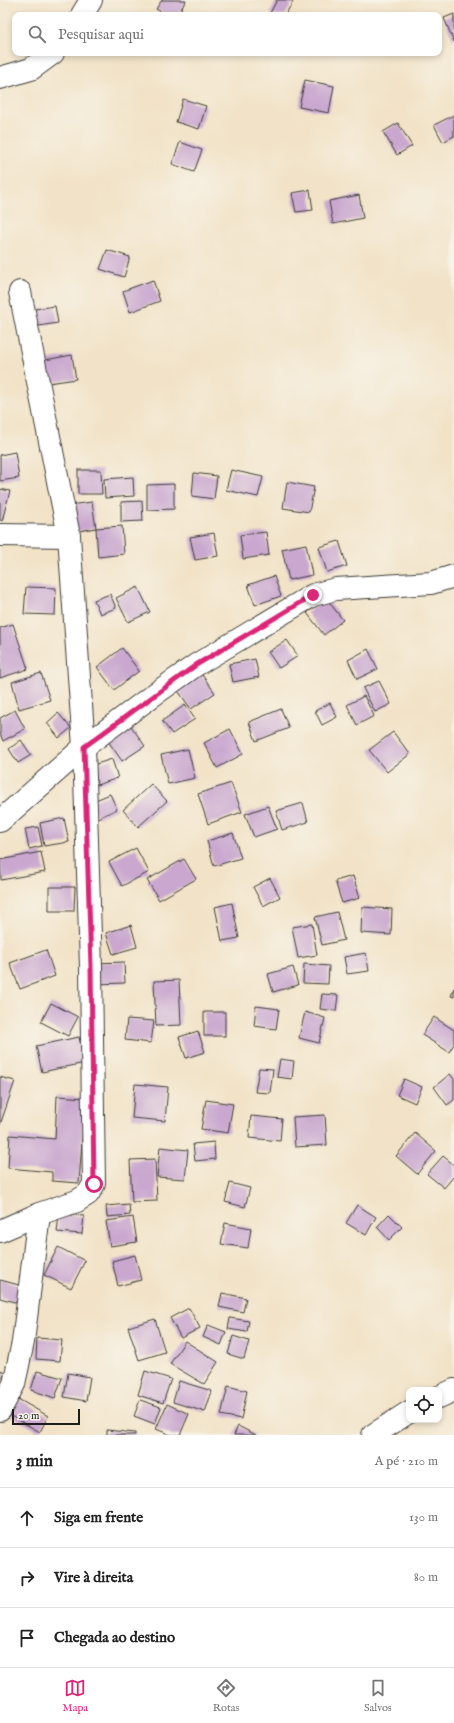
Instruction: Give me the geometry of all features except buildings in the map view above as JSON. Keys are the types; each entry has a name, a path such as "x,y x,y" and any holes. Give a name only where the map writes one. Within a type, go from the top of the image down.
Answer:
{"street":[{"path":"84,12 91,0"},
{"path":"0,78 31,69 50,56"},
{"path":"0,1231 39,1214 77,1201 88,1194 94,1184 91,967 84,747 68,536 20,292"},
{"path":"0,535 68,536"},
{"path":"0,821 84,747 196,665 313,595 336,589 431,583 454,576"},
{"path":"0,1410 14,1384 23,1342 39,1214"},
{"path":"442,1396 454,1390"},
{"path":"373,1435 406,1414"}],"route":[{"path":"94,1184 91,967 84,747 196,665 313,595"}]}
